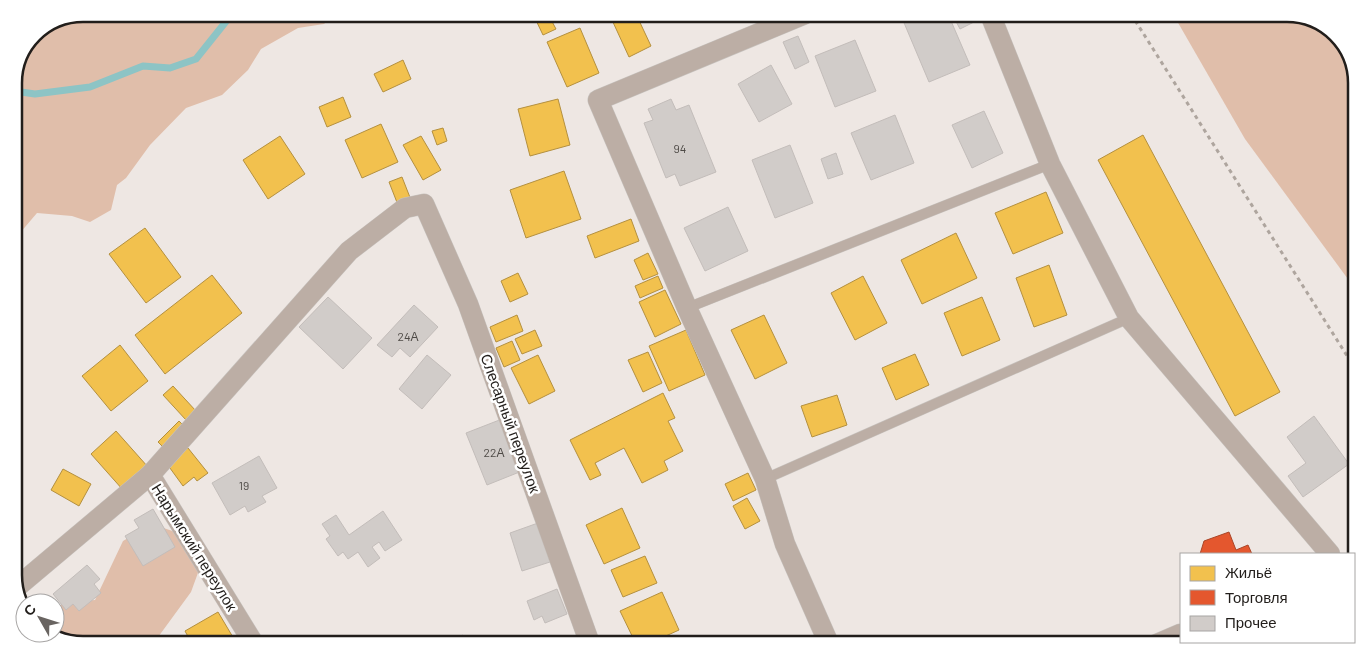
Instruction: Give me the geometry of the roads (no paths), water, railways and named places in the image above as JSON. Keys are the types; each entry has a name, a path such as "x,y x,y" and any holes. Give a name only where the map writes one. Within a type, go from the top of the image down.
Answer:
{"street":[{"path":"786,22 598,100 687,308 765,480 785,544 825,636"},
{"path":"993,22 1050,164 1130,318 1329,553"},
{"name":"Слесарный переулок","path":"150,475 349,251 405,208 424,204 468,304 587,636"},
{"path":"23,582 150,475"},
{"name":"Нарымский переулок","path":"150,475 249,636"}],"lane":[{"path":"687,308 1050,164"},
{"path":"765,480 1130,318"},
{"path":"1163,636 1180,630"}],"waterway":[{"path":"23,92 35,94 90,87 143,66 170,68 196,59 226,22"}]}
